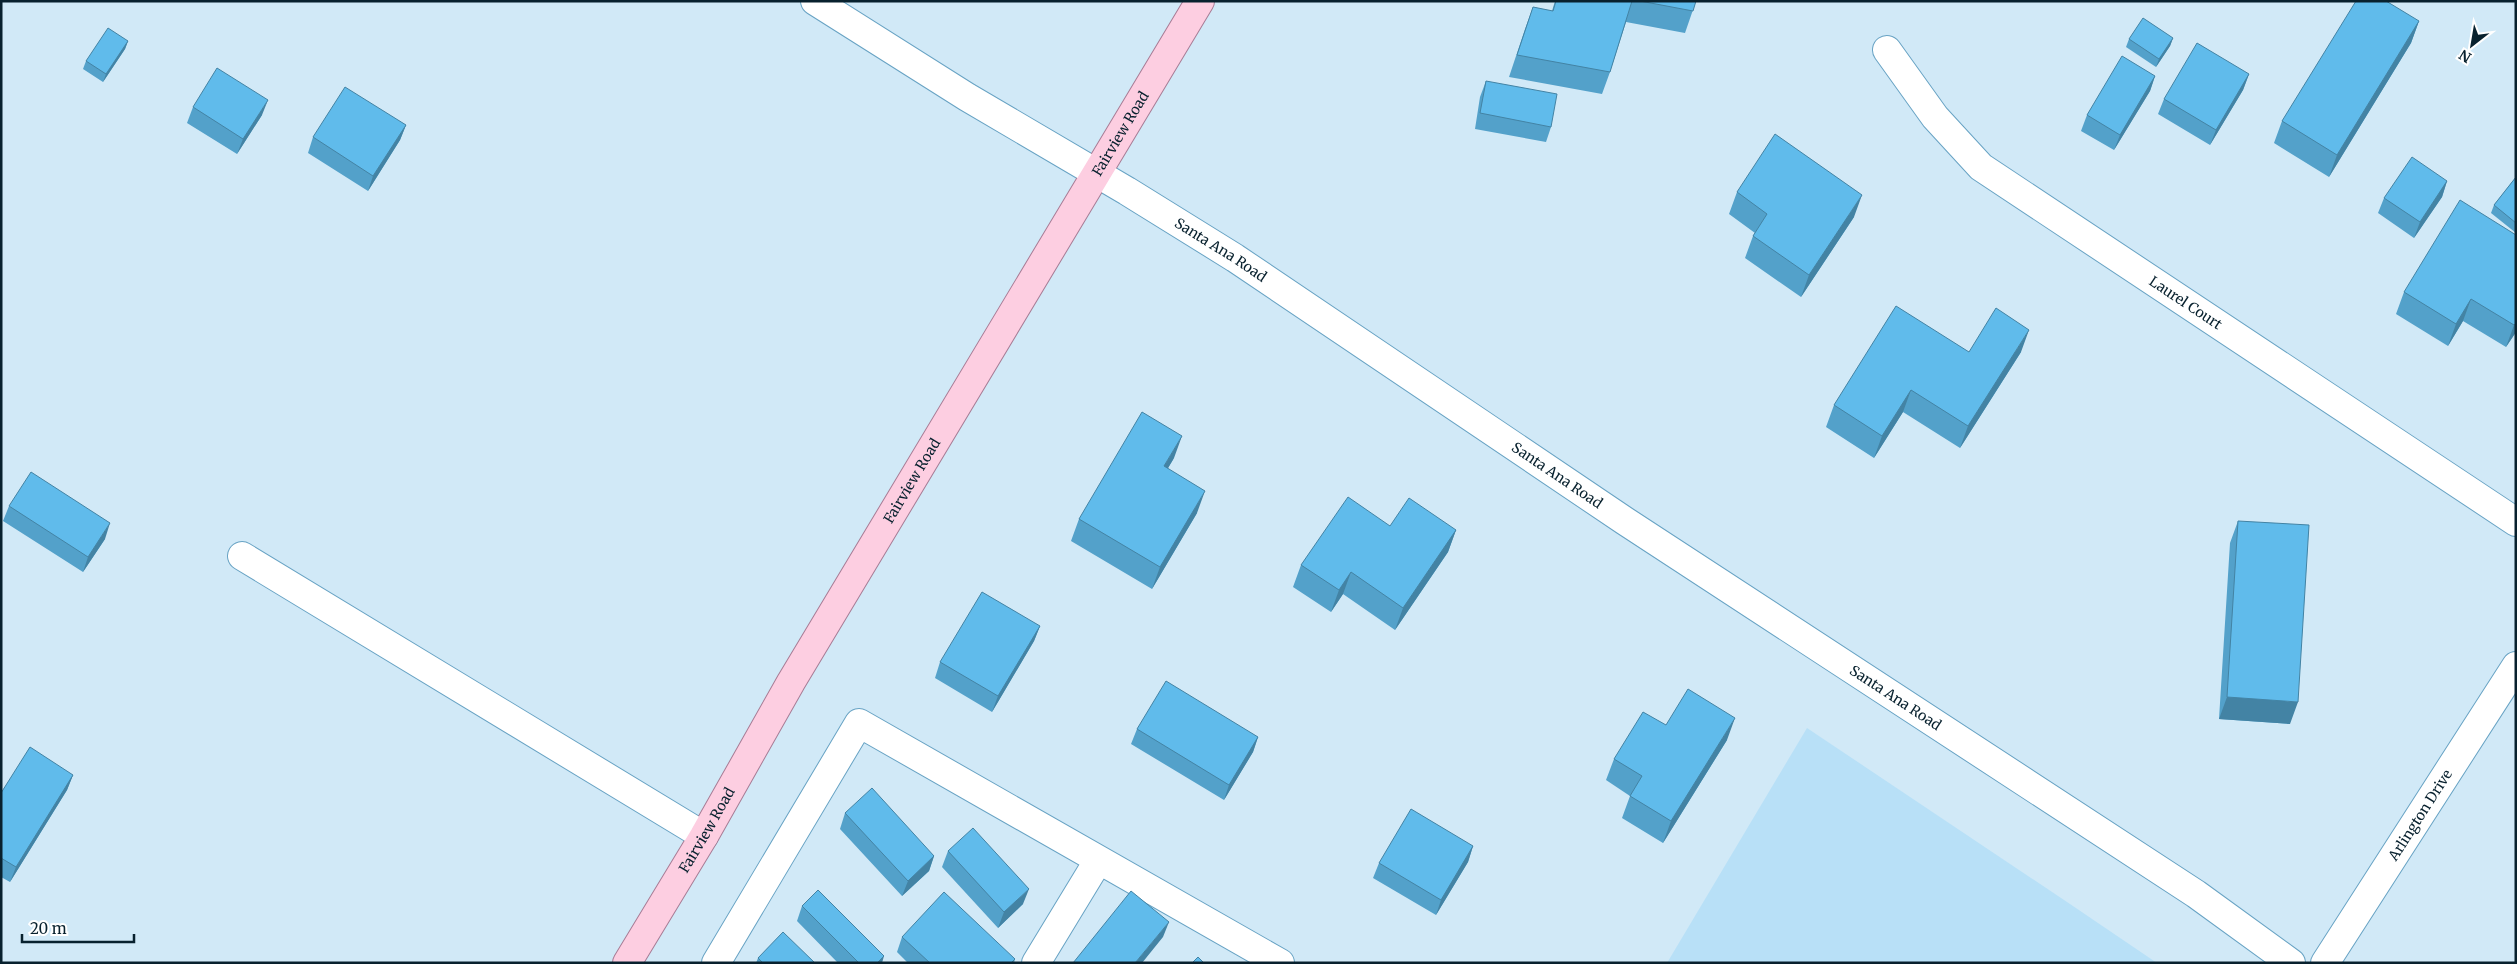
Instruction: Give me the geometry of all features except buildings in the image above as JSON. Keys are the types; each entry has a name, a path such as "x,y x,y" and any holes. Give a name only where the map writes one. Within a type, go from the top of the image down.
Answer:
{"main road":[{"name":"Fairview Road","path":"627,963 704,836 790,682 1200,1"}],"street":[{"name":"Santa Ana Road","path":"815,1 966,98 1096,173 1235,258 1625,521 2196,894 2291,963"},
{"name":"Laurel Court","path":"1887,50 1936,118 1981,167 2516,522"},
{"path":"242,556 704,836"},
{"name":"Arlington Drive","path":"2325,963 2516,666"},
{"path":"716,963 859,723 1098,861 1280,963"},
{"path":"1036,963 1098,861"}],"shaded area":[{"path":"1807,728 2070,904 2157,963 1667,963"}]}
